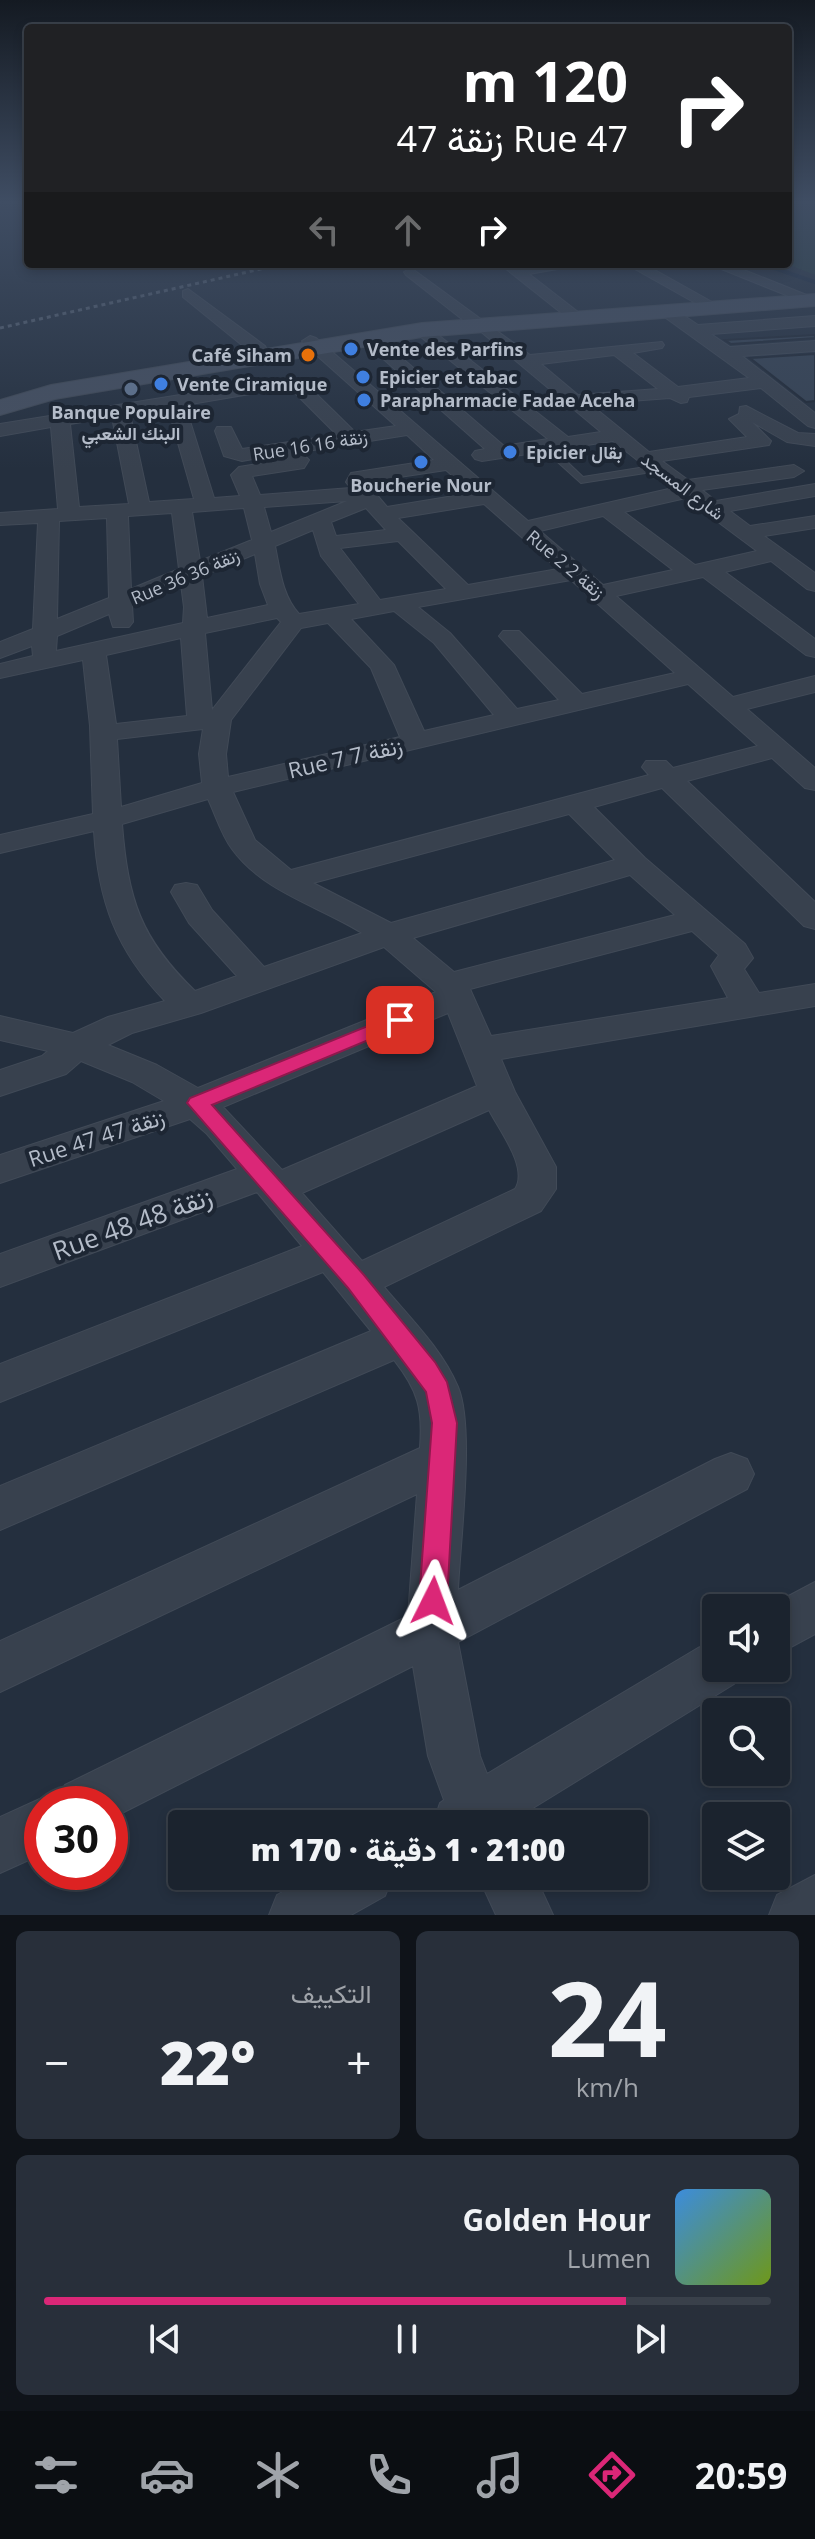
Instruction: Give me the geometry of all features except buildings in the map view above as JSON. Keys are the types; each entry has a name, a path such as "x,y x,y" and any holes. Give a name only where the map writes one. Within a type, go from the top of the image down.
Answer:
{"main road":[{"path":"0,408 51,392 248,374 313,344 570,312 810,297"},
{"path":"0,395 259,350 477,322 810,297"}],"street":[{"name":"شارع المسجد","path":"435,290 578,400 651,463 813,580"},
{"path":"541,290 570,312"},
{"path":"682,290 704,302"},
{"path":"790,290 810,297"},
{"path":"188,294 259,350"},
{"path":"665,310 806,412"},
{"path":"696,330 815,321"},
{"path":"422,330 493,387 553,444"},
{"path":"368,337 500,452"},
{"name":"Rue 2 زنقة 2","path":"313,344 815,782"},
{"path":"525,361 656,345"},
{"path":"727,352 815,346"},
{"path":"617,349 691,406 727,402 783,370"},
{"path":"0,430 175,400 248,374 337,364"},
{"path":"248,374 292,383 351,438"},
{"path":"306,394 361,385"},
{"path":"327,415 493,387"},
{"path":"578,400 675,393"},
{"path":"0,1383 343,1267 533,1196 539,1181 537,1167 497,1092 453,990 387,935 265,867 247,849 216,788 210,761 209,720 193,636 193,505 175,400"},
{"path":"727,402 762,418 794,438 815,440"},
{"path":"651,463 762,441 727,402"},
{"path":"120,410 140,507"},
{"path":"762,418 806,412"},
{"path":"45,662 43,636 59,515 60,420"},
{"name":"Rue 16 زنقة 16","path":"224,431 231,452 237,455 293,454 351,438 417,434"},
{"path":"287,616 269,588 264,543 242,473 292,466 297,464 293,454 417,434"},
{"path":"462,592 372,502 356,482 358,477 616,435"},
{"path":"523,528 687,489 794,471"},
{"path":"712,508 815,490"},
{"path":"0,519 253,501 372,502 488,497"},
{"name":"Rue 36 زنقة 36","path":"0,651 43,636 320,519 372,502"},
{"path":"607,509 815,650"},
{"path":"117,510 119,604 124,645"},
{"path":"320,519 332,556 341,571 374,607"},
{"path":"746,533 815,522"},
{"path":"329,543 403,534"},
{"path":"600,593 775,554"},
{"path":"0,671 195,629 287,616 334,615 575,573"},
{"path":"398,603 442,638 511,718"},
{"path":"334,615 382,665 415,741"},
{"path":"104,733 209,720 287,616"},
{"path":"511,636 576,703"},
{"path":"94,652 104,733 106,820 121,904 130,931 146,959 189,1005"},
{"name":"Rue 7 زنقة 7","path":"0,844 106,820 216,788 692,676"},
{"path":"727,706 815,684"},
{"path":"286,881 574,803 660,770 776,749"},
{"path":"660,770 815,919"},
{"path":"574,803 695,920 734,951 737,958 727,966 750,1006"},
{"path":"0,1083 54,1065 76,1046 120,1025 189,1005 387,935 635,864"},
{"path":"186,892 200,916 259,981"},
{"name":"Rue 47 زنقة 47","path":"0,1169 197,1103 453,990 695,920"},
{"path":"480,1050 815,995"},
{"path":"0,1028 76,1046 159,1080 197,1103 220,1124 426,1369 438,1390 444,1423 431,1630 454,1756 468,1810"},
{"name":"Rue 48 زنقة 48","path":"0,1271 269,1182 497,1092"},
{"path":"0,1508 400,1338"},
{"path":"0,1667 442,1460"},
{"path":"120,1786 431,1630 731,1474"},
{"path":"790,1621 815,1606"},
{"path":"486,1810 702,1675"},
{"path":"0,1846 24,1834"},
{"path":"297,1915 341,1890"},
{"path":"513,1890 525,1915"},
{"path":"797,1915 815,1903"}],"lane":[{"path":"553,444 581,480 651,463"}],"railway":[{"path":"0,328 166,290"}],"place":[{"name":"Vente des Parfins","path":"351,349"},
{"name":"Café Siham","path":"308,355"},
{"name":"Epicier et tabac","path":"363,377"},
{"name":"Vente Ciramique","path":"161,384"},
{"name":"Banque Populaire البنك الشعبي","path":"131,389"},
{"name":"Parapharmacie Fadae Aceha","path":"364,400"},
{"name":"Epicier بقال","path":"510,452"},
{"name":"Boucherie Nour","path":"421,462"}],"route":[{"path":"400,1020 197,1103 220,1124 356,1282 426,1369 438,1390 444,1423 433,1601"}]}
